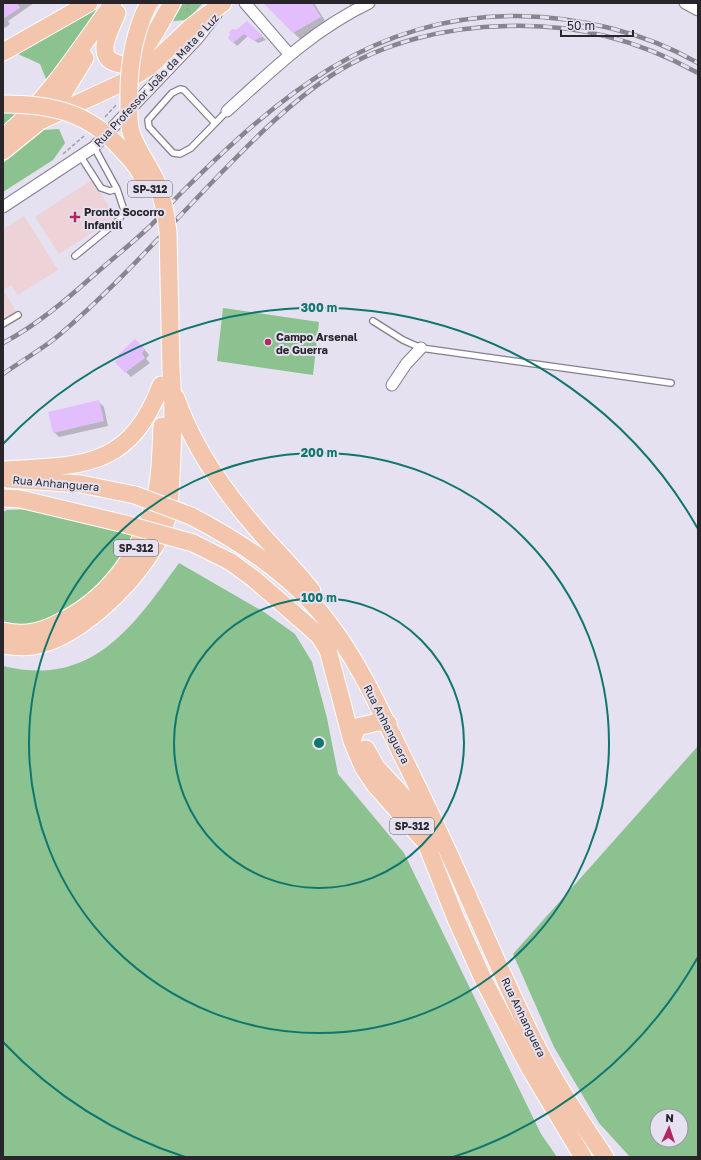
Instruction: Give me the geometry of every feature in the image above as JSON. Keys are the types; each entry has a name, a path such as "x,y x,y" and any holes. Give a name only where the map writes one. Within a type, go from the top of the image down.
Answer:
{"main road":[{"name":"SP-312","path":"3,631 18,634 33,633 45,630 72,616 108,588 136,548 151,512 157,489 166,378 168,232 166,214 156,181 143,159 131,132 129,91 130,67 136,36 149,3"},
{"path":"118,6 105,42 104,50 109,60 128,65 135,60 147,45 172,3"},
{"path":"40,121 125,82 149,67 191,27 224,3"},
{"path":"3,52 85,5"},
{"path":"3,150 40,121 64,92 118,6"},
{"path":"3,137 26,117 118,6"},
{"path":"3,96 37,97 63,102 82,109 98,117 113,128 143,159"},
{"name":"SP-312","path":"3,104 33,104 57,109 83,118 102,130 137,166 149,188 157,214 166,378 188,429 214,473 254,525 316,595 326,609 353,657"},
{"path":"3,470 79,464 100,459 131,438 153,408 166,378"},
{"path":"3,645 33,646 61,637 104,607 120,592 150,553 167,518 172,461 166,378"},
{"name":"Rua Anhanguera","path":"3,479 81,484 135,495 191,516 224,534 276,571 305,595 353,657 388,722 535,1043 563,1092 604,1157"},
{"name":"Rua Anhanguera","path":"3,498 20,499 125,524 193,543 214,553 242,570 290,609 319,636 328,650 368,776 426,843 456,918 484,981 529,1067 583,1157"},
{"path":"3,506 20,499"},
{"path":"339,637 337,651 344,673 354,734 364,745 376,766 427,820 451,858"},
{"path":"354,734 378,722 388,722"}],"street":[{"name":"Rua Professor João da Mata e Luz","path":"3,207 94,147 197,39 224,3"},
{"path":"245,3 290,55"},
{"path":"226,111 302,45 343,17 369,3"},
{"path":"684,3 698,10"},
{"path":"695,3 698,6"},
{"path":"392,385 406,364 421,348"}],"lane":[{"path":"215,123 184,90 180,89 172,93 148,120 149,127 173,153 177,154 184,153 191,148 215,123 226,111"},
{"path":"74,256 123,216 124,210 117,189 94,147"},
{"path":"81,157 102,188 110,191 117,189"},
{"path":"3,324 18,315"},
{"path":"373,321 403,340 421,348 671,383"}],"shaded area":[{"name":"Pronto Socorro Infantil","path":"92,180 116,217 59,254 35,217"},
{"path":"24,216 58,270 18,295 11,285 3,290 3,229"},
{"path":"3,290 17,313 3,321"}],"green space":[{"path":"107,3 48,84 40,64 18,54"},
{"path":"183,3 203,3 187,20 173,21"},
{"path":"19,110 10,126 3,131 3,112"},
{"path":"59,129 65,143 53,160 3,192 3,163 43,130"},
{"name":"Campo Arsenal de Guerra","path":"223,308 319,322 313,375 217,361"},
{"path":"30,509 137,535 103,587 37,627 10,626 3,623 3,512 7,510"},
{"path":"179,563 264,612 295,634 312,662 327,718 338,774 404,853 541,1134 557,1157 3,1157 3,666 34,671 62,668 86,660 107,647 127,630 145,609"},
{"path":"698,746 698,1157 630,1157 599,1123 554,1047 513,954"}],"building":[{"path":"3,3 17,3 20,8 3,19"},
{"path":"263,3 312,3 321,17 293,33"},
{"path":"247,21 263,36 254,41 244,34 233,43 228,38 230,35 229,32 233,29 236,30"},
{"path":"135,339 145,349 142,353 145,358 125,373 115,362 119,358 118,355"},
{"path":"99,400 104,421 53,433 48,412"}],"railway":[{"path":"3,343 51,312 134,241 181,193 254,124 292,94 332,68 373,46 418,30 466,19 518,16 541,17 565,19 611,28 656,43 698,63"},
{"path":"3,374 38,351 80,317 122,276 249,145 288,108 302,96 332,75 352,63 372,54 416,38 439,33 484,27 533,26 582,31 606,36 652,51 698,73"}],"place":[{"name":"Pronto Socorro Infantil","path":"75,217"},
{"name":"Campo Arsenal de Guerra","path":"268,342"}]}
